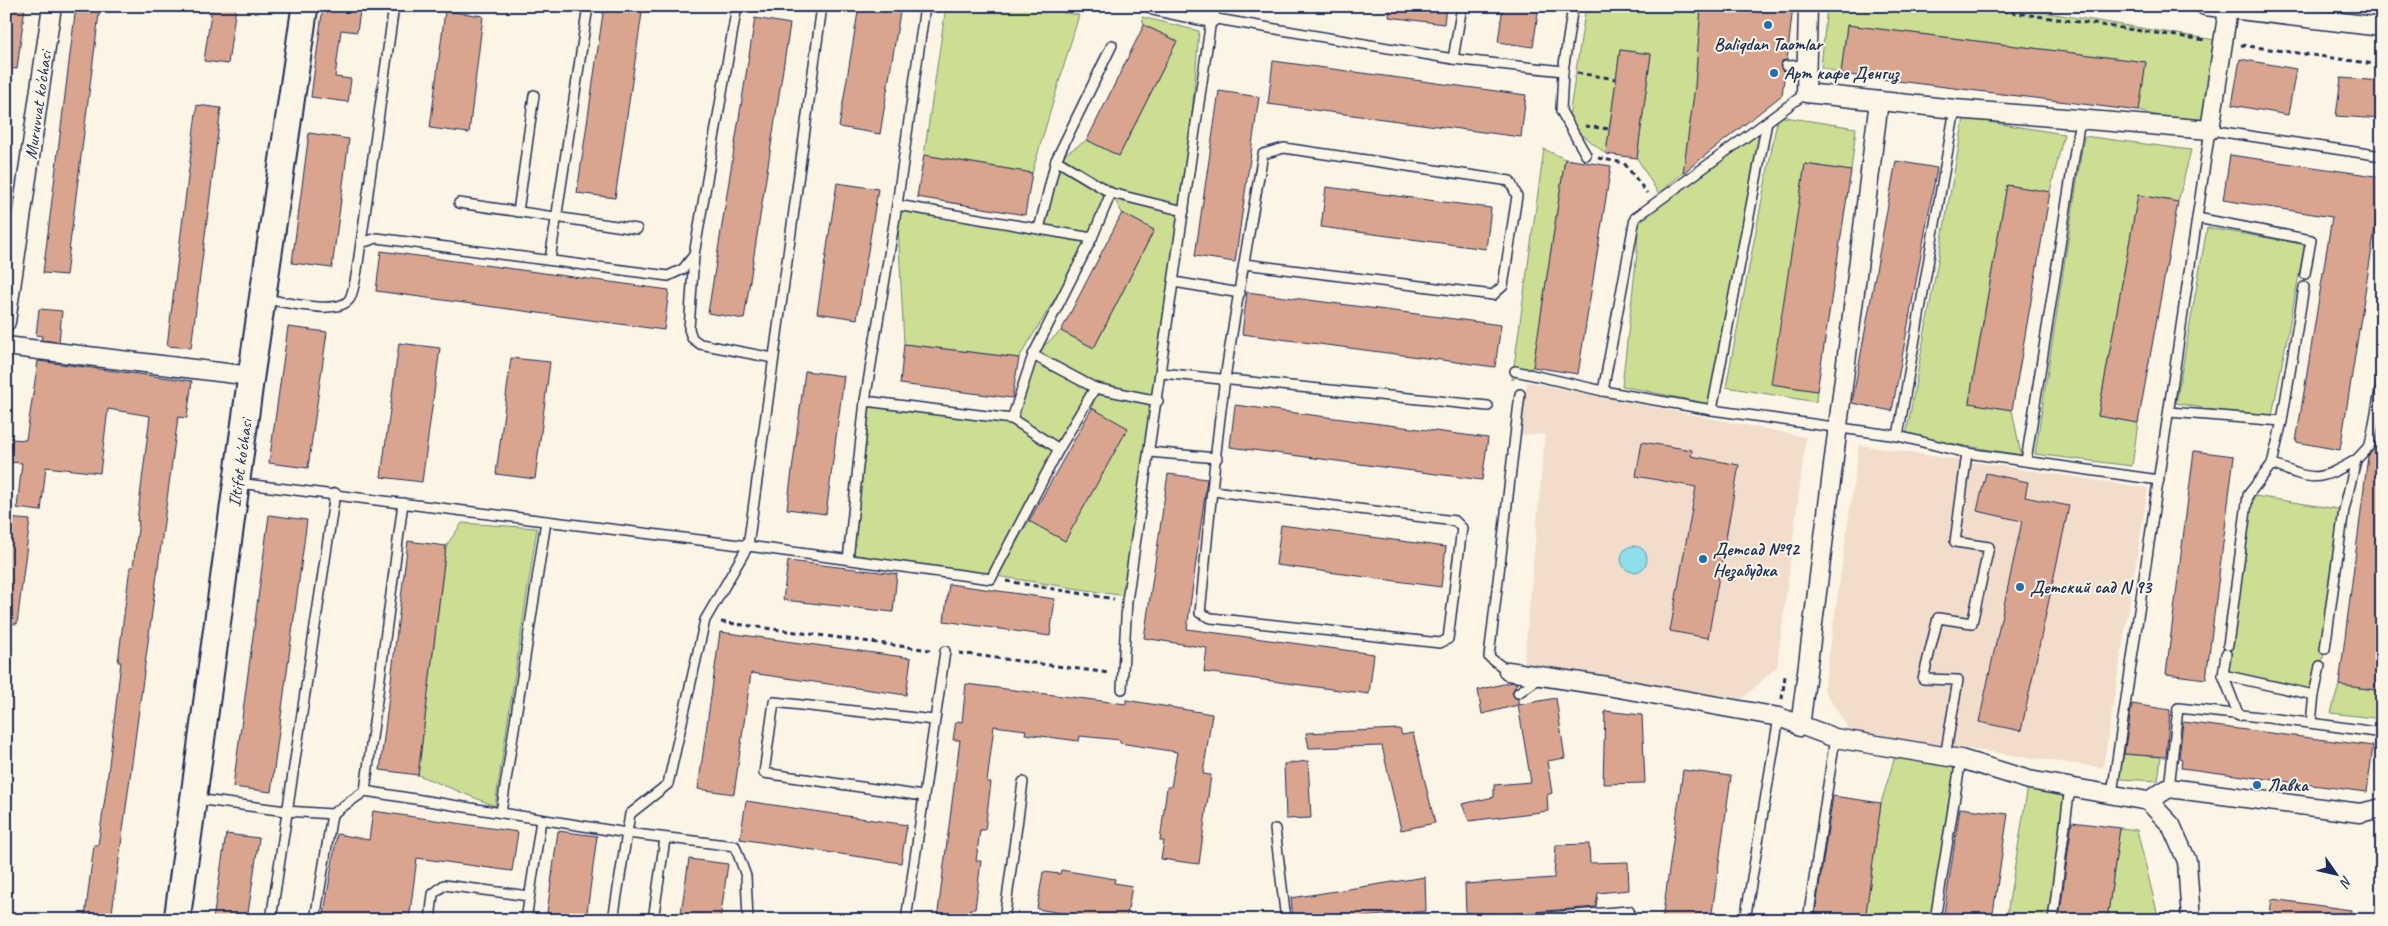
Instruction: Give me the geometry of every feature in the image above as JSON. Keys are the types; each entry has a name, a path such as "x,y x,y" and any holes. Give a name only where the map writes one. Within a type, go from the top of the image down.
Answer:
{"street":[{"name":"Muruvvat ko'chasi","path":"6,322 52,6"},
{"name":"Iltifot ko'chasi","path":"178,920 251,376 306,6"},
{"path":"1155,6 1212,12"},
{"path":"1808,6 1806,93 1955,109 2210,130 2228,9"},
{"path":"2206,6 2228,9 2303,12 2382,27"},
{"path":"1800,727 1879,101"},
{"path":"6,346 251,376"},
{"path":"1508,671 1541,677 1608,681 1779,717 1800,727 1835,738 1953,758 2029,780 2148,800 2171,825 2187,861 2191,920"},
{"path":"2148,800 2169,788 2360,813 2382,808"}],"lane":[{"path":"263,298 327,308 342,307 351,298 361,243 394,6"},
{"path":"550,260 588,6"},
{"path":"737,6 694,255 689,329 692,338 700,344 773,358"},
{"path":"613,920 630,814 668,784 705,620 748,546 822,6"},
{"path":"848,560 865,401 897,204 925,6"},
{"path":"1453,58 1462,6"},
{"path":"1573,6 1563,71 1561,111 1586,155"},
{"path":"1122,689 1128,601 1212,12 1453,58 1563,71"},
{"path":"1038,229 1056,160 1112,46"},
{"path":"1786,66 1806,65"},
{"path":"1603,391 1635,218 1806,93"},
{"path":"518,212 534,95"},
{"path":"1898,436 1955,109"},
{"path":"2026,461 2080,119"},
{"path":"1712,410 1767,122"},
{"path":"2112,794 2210,130 2382,156"},
{"path":"1213,491 1454,521 1462,528 1448,639 1440,643 1211,618 1200,613 1213,491 1217,458 1225,380 1244,264 1263,154 1284,148 1510,181 1517,196 1503,286 1493,295 1244,264"},
{"path":"1056,160 1111,194 1184,211"},
{"path":"1012,419 1033,355 1092,238 1111,194"},
{"path":"459,203 637,229"},
{"path":"897,204 1092,238"},
{"path":"2197,218 2311,240 2305,274"},
{"path":"361,243 377,238 668,276 683,269 694,255"},
{"path":"1174,282 1240,293"},
{"path":"2239,716 2223,675 2248,495 2272,464 2282,421 2304,287"},
{"path":"1033,355 1095,388 1158,401"},
{"path":"1515,371 1603,391 1712,410 1824,426 1838,426 1898,436 1967,453 2158,480"},
{"path":"1162,373 1488,406"},
{"path":"2272,464 2302,476 2326,477 2356,460 2370,445 2382,380"},
{"path":"238,483 748,546 991,579 1059,449 1095,388"},
{"path":"1508,671 1489,657 1520,394"},
{"path":"865,401 1012,419 1059,449"},
{"path":"2169,412 2282,421"},
{"path":"1149,452 1217,458"},
{"path":"1935,920 1953,758 1958,680 1923,679 1938,618 1972,623 1989,547 1955,542 1967,453"},
{"path":"2325,649 2344,510 2356,460"},
{"path":"271,920 335,494"},
{"path":"365,791 403,503"},
{"path":"501,813 546,521"},
{"path":"906,920 944,652"},
{"path":"2311,722 2320,666"},
{"path":"2223,675 2314,696"},
{"path":"1518,693 1541,677"},
{"path":"923,796 764,773 774,702 934,720"},
{"path":"2169,788 2178,708 2239,716 2311,722 2382,733"},
{"path":"1746,920 1779,717"},
{"path":"1808,920 1835,738"},
{"path":"1004,920 1023,782"},
{"path":"2052,920 2070,786"},
{"path":"193,799 286,811 332,814 365,791 665,839 735,846 746,876 748,920"},
{"path":"315,920 332,814"},
{"path":"526,920 541,820"},
{"path":"1275,829 1286,920"},
{"path":"653,920 665,839"},
{"path":"430,920 433,894 444,886 529,896"},
{"path":"1507,920 1630,912"}],"path":[{"path":"1967,6 2382,65"},
{"path":"1563,71 1616,79"},
{"path":"1586,155 1624,163 1655,203"},
{"path":"991,579 1128,601"},
{"path":"705,620 1122,675"}],"shaded area":[{"path":"1527,382 1806,437 1777,667 1742,699 1524,663 1545,434 1519,435"},
{"path":"1859,445 2148,488 2103,768 1849,730 1824,690"}],"green space":[{"path":"946,6 1023,6 1079,15 1032,173 924,155"},
{"path":"1586,6 1655,6 1701,13 1695,87 1683,173 1658,193 1637,158 1651,54 1620,50 1606,154 1568,123"},
{"path":"1827,6 2005,6 2221,41 2210,130 2139,111 2145,62 1847,25 1841,74 1821,67"},
{"path":"1142,17 1199,31 1184,211 1125,596 996,576 1029,521 1065,541 1127,429 1092,408 1095,390 989,576 848,560 865,401 1012,419 1033,355 1061,331 1094,348 1154,230 1122,213 1112,194 1092,238 1019,358 904,344 897,205 1038,229 1056,160 1087,140 1119,156 1177,41 1144,25"},
{"path":"1778,116 1856,128 1851,171 1805,164 1772,384 1817,391 1816,402 1726,387"},
{"path":"1964,118 2064,134 2050,192 2007,185 1969,402 2012,410 2021,455 1906,436"},
{"path":"1767,122 1738,248 1709,404 1622,386 1637,253 1638,223"},
{"path":"2084,136 2191,150 2178,202 2138,195 2098,416 2138,423 2132,466 2035,454"},
{"path":"1544,149 1565,159 1533,367 1512,380"},
{"path":"2207,228 2305,244 2271,421 2176,403"},
{"path":"2248,495 2344,510 2325,649 2314,695 2223,675"},
{"path":"462,523 537,528 495,806 418,775 446,546"},
{"path":"2382,638 2382,719 2331,713 2339,685 2375,690"},
{"path":"1897,750 1961,759 1935,920 1865,920 1881,803"},
{"path":"2124,754 2161,757 2158,781 2119,779"},
{"path":"2029,780 2070,786 2052,920 2006,920"},
{"path":"2120,828 2137,830 2159,920 2107,920"}],"water":[{"path":"1634,546 1643,550 1647,559 1643,568 1634,572 1625,568 1621,559 1625,550"}],"building":[{"path":"6,6 25,6 17,69 6,68"},
{"path":"76,6 100,6 66,275 43,273"},
{"path":"212,6 236,6 228,64 204,61"},
{"path":"323,6 360,11 357,32 341,30 335,77 351,79 348,102 311,97"},
{"path":"604,6 643,6 615,198 577,193"},
{"path":"859,6 901,6 880,134 839,127"},
{"path":"1390,6 1446,6 1444,24 1389,17"},
{"path":"1503,6 1539,6 1533,47 1498,42"},
{"path":"1701,6 1793,6 1787,60 1782,61 1780,66 1785,72 1782,95 1683,173 1695,87"},
{"path":"445,11 483,16 469,133 430,128"},
{"path":"755,18 790,24 744,319 708,313"},
{"path":"1144,25 1177,41 1119,156 1087,140"},
{"path":"1847,25 2146,62 2139,111 1841,74"},
{"path":"1620,50 1651,54 1637,158 1606,154"},
{"path":"2240,59 2296,69 2288,115 2232,105"},
{"path":"1273,61 1526,95 1521,137 1268,104"},
{"path":"2341,78 2382,81 2382,119 2336,116"},
{"path":"1219,91 1259,97 1235,262 1195,256"},
{"path":"197,105 221,108 191,348 167,346"},
{"path":"309,133 349,139 332,268 292,263"},
{"path":"924,155 1032,173 1025,215 917,197"},
{"path":"2230,155 2382,177 2382,210 2378,210 2340,450 2296,442 2332,217 2223,200"},
{"path":"1565,159 1611,166 1578,374 1533,367"},
{"path":"1896,161 1937,168 1892,411 1852,403"},
{"path":"1805,164 1851,171 1817,391 1771,384"},
{"path":"837,183 878,189 857,319 817,313"},
{"path":"2007,185 2050,192 2012,410 1969,403"},
{"path":"1326,187 1491,208 1486,249 1321,227"},
{"path":"2138,195 2178,202 2138,423 2098,416"},
{"path":"1122,213 1154,230 1094,348 1061,331"},
{"path":"381,251 669,290 664,330 376,291"},
{"path":"1247,292 1501,325 1495,367 1242,334"},
{"path":"39,309 62,311 59,342 41,340 42,336 36,335"},
{"path":"288,327 327,332 308,468 269,463"},
{"path":"399,343 440,348 422,482 381,477"},
{"path":"904,344 1019,358 1012,398 900,384"},
{"path":"511,358 550,362 535,479 496,474"},
{"path":"38,361 192,381 187,418 178,417 111,920 85,917 94,845 98,845 106,791 121,662 118,662 130,567 133,567 139,521 137,521 150,416 108,409 100,473 46,467 41,511 17,508 22,463 9,462 12,439 26,440"},
{"path":"805,371 844,376 826,514 787,509"},
{"path":"1235,405 1488,438 1482,480 1230,447"},
{"path":"1092,408 1128,428 1065,541 1029,521"},
{"path":"2378,434 2382,434 2382,638 2375,690 2339,685 2368,456 2376,447"},
{"name":"Детсад №92 Незабудка","path":"1642,442 1692,450 1691,456 1739,465 1708,638 1670,631 1696,487 1636,476"},
{"path":"2194,451 2234,456 2206,679 2166,674"},
{"path":"1986,473 2028,482 2025,497 2069,506 2021,731 1979,722 2022,521 1977,511"},
{"path":"1168,474 1207,479 1187,629 1374,654 1369,694 1204,672 1207,648 1144,638"},
{"path":"269,515 307,520 271,792 233,787"},
{"path":"6,518 30,520 17,624 6,623"},
{"path":"1281,525 1446,547 1441,587 1276,565"},
{"path":"408,541 446,546 418,775 380,770"},
{"path":"788,561 897,574 893,612 783,600"},
{"path":"949,584 1055,599 1050,636 944,621"},
{"path":"720,632 911,658 906,695 751,673 734,794 698,789"},
{"path":"1512,682 1517,683 1512,693 1518,699 1518,705 1482,714 1478,690"},
{"path":"966,684 1126,704 1126,700 1212,714 1203,774 1211,775 1199,864 1161,859 1164,841 1160,841 1167,787 1171,787 1177,752 1120,743 1120,740 1080,736 1079,741 1025,734 1026,730 994,726 987,782 991,782 985,830 980,830 976,861 981,861 975,909 970,909 968,920 937,920 960,740 953,740 956,721 962,722"},
{"path":"1556,698 1565,758 1547,761 1552,793 1547,795 1548,811 1469,821 1462,804 1494,797 1494,785 1531,782 1518,705"},
{"path":"2132,704 2170,710 2166,757 2124,754"},
{"path":"1605,711 1642,715 1645,783 1603,784"},
{"path":"2183,722 2373,746 2367,792 2181,768 2182,759 2179,758"},
{"path":"1400,729 1402,735 1413,733 1435,823 1401,830 1382,746 1309,748 1306,733"},
{"path":"1308,761 1311,818 1286,819 1284,764"},
{"path":"1683,770 1731,776 1711,920 1662,920"},
{"path":"1833,796 1881,803 1865,920 1814,920"},
{"path":"746,801 907,825 901,863 740,839"},
{"path":"1960,808 2008,814 1992,920 1943,920"},
{"path":"373,811 518,832 512,871 417,858 409,920 323,920 337,834 369,840"},
{"path":"2072,822 2120,828 2107,920 2059,920"},
{"path":"558,831 597,836 586,920 546,920"},
{"path":"226,834 259,838 247,920 213,920"},
{"path":"1589,844 1590,863 1628,862 1629,890 1598,893 1596,907 1507,914 1466,913 1465,884 1554,878 1556,845"},
{"path":"689,859 728,864 720,920 680,920"},
{"path":"1061,870 1115,879 1114,883 1132,886 1126,920 1105,920 1037,909 1043,872 1060,874"},
{"path":"1425,877 1426,911 1332,920 1293,920 1291,898"},
{"path":"2272,899 2351,910 2350,920 2269,920"}],"place":[{"name":"Baliqdan Taomlar","path":"1768,25"},
{"name":"Арт кафе Денгиз","path":"1774,73"},
{"name":"Детсад №92 Незабудка","path":"1703,559"},
{"name":"Детский сад N 93","path":"2020,587"},
{"name":"Лавка","path":"2257,785"}]}
